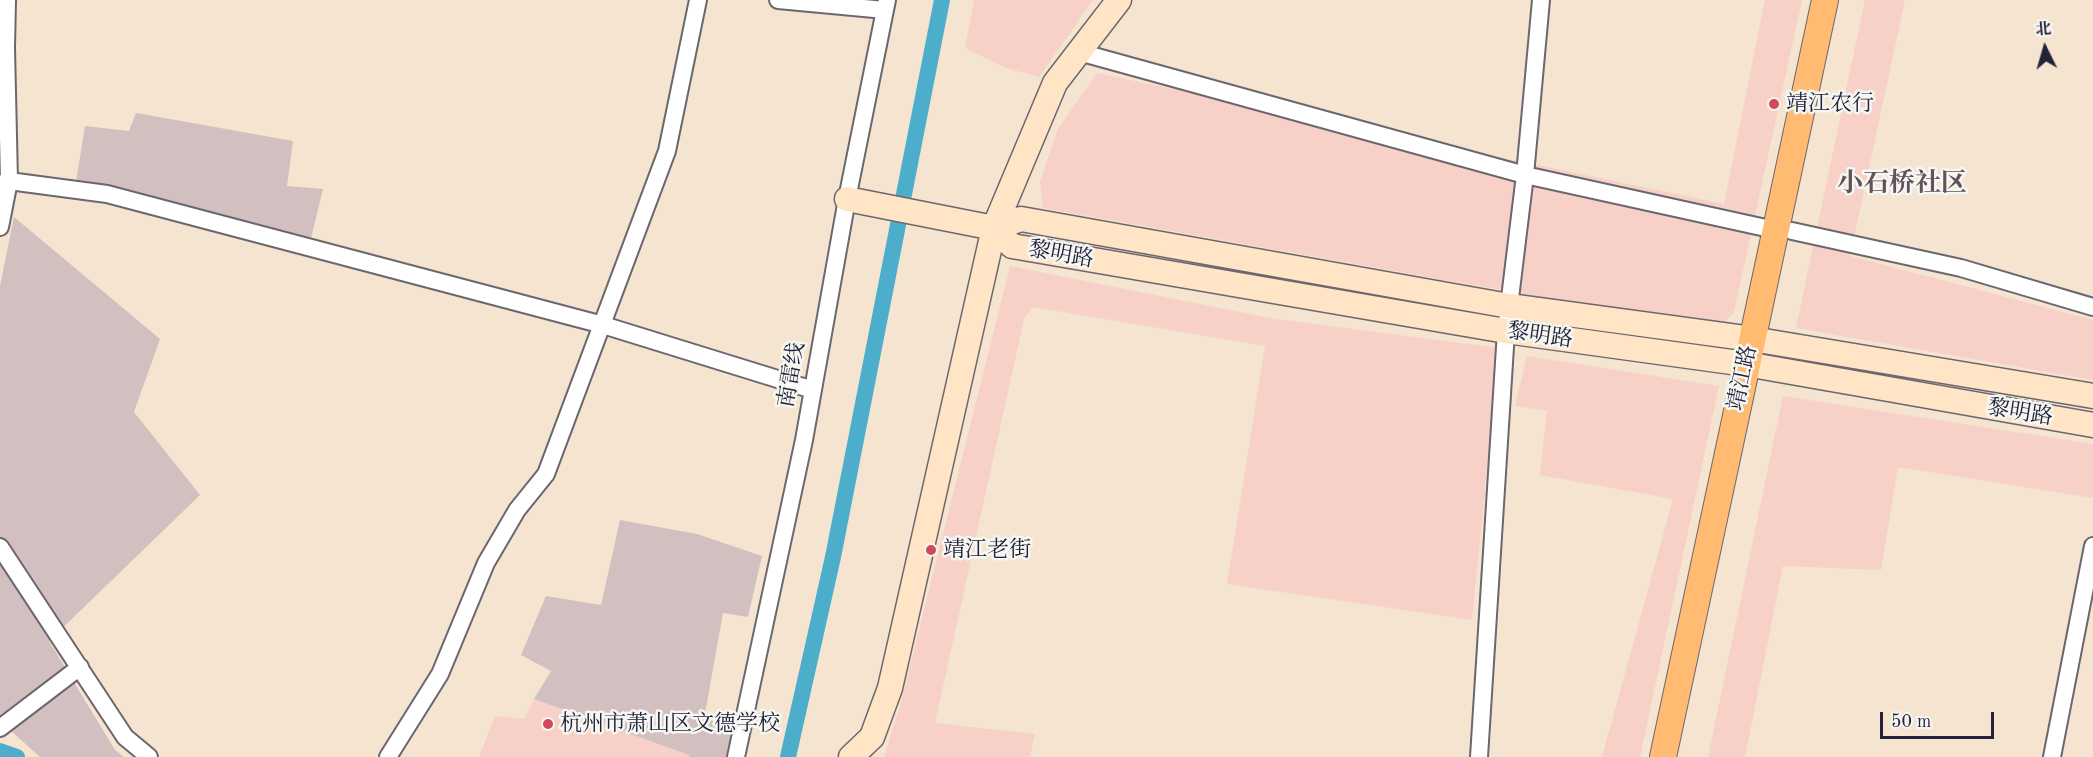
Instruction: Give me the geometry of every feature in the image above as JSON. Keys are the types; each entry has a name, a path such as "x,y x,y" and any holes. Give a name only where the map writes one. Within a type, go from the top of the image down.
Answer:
{"main road":[{"path":"851,757 872,747 890,687 994,228 1055,83 1119,0"},
{"name":"靖江路","path":"1681,757 1784,230 1825,0"},
{"name":"靖江路","path":"1784,230 1841,0"},
{"path":"857,201 994,228"},
{"name":"黎明路","path":"2093,396 1758,354 1506,331 1012,246 994,228 1021,219 1509,306 1758,354 2093,424"},
{"name":"靖江路","path":"1663,757 1758,354"}],"street":[{"path":"0,227 3,181 3,48 7,0"},
{"path":"388,757 440,674 486,563 517,510 546,474 667,151 698,0"},
{"path":"778,0 886,5"},
{"path":"1479,757 1506,331 1525,175 1541,0"},
{"name":"南雷线","path":"736,757 813,390 857,201 886,5"},
{"path":"1079,52 1525,175 1961,268 2093,307"},
{"path":"3,181 106,194 603,326 813,390"},
{"path":"2052,757 2093,546"},
{"path":"0,547 125,737 149,757"},
{"path":"0,728 80,667"}],"shaded area":[{"path":"974,0 1093,0 1039,77 1006,68 965,48"},
{"path":"1765,0 1802,0 1734,312 1719,329 1043,208 1040,182 1058,129 1097,73 1724,204"},
{"path":"1865,0 1905,0 1850,256 2093,320 2093,380 1796,328"},
{"path":"136,113 293,141 287,186 323,189 311,238 76,182 85,126 129,131"},
{"path":"14,217 160,339 134,412 200,495 49,641 115,750 124,757 40,757 0,721 0,286"},
{"path":"1010,266 1269,318 1499,348 1472,620 1227,584 1265,346 1033,307 1024,319 935,723 1035,734 1030,757 884,757 900,706"},
{"path":"1527,356 1719,386 1640,757 1602,757 1673,499 1540,475 1547,411 1515,406"},
{"path":"1783,396 2093,444 2093,498 1898,467 1881,570 1783,566 1745,757 1708,757"},
{"path":"620,520 697,534 762,556 748,617 723,613 704,719 733,726 726,757 689,757 689,755 534,699 551,671 521,655 546,596 601,605"},
{"name":"杭州市萧山区文德学校","path":"534,699 690,755 689,757 479,757 495,716 524,719"}],"waterway":[{"path":"788,757 833,557 942,0"},
{"path":"0,751 17,757"}],"place":[{"name":"靖江农行","path":"1774,104"},
{"name":"靖江老街","path":"931,550"},
{"name":"杭州市萧山区文德学校","path":"548,724"}],"district":[{"name":"小石桥社区","path":"1902,184"}]}
